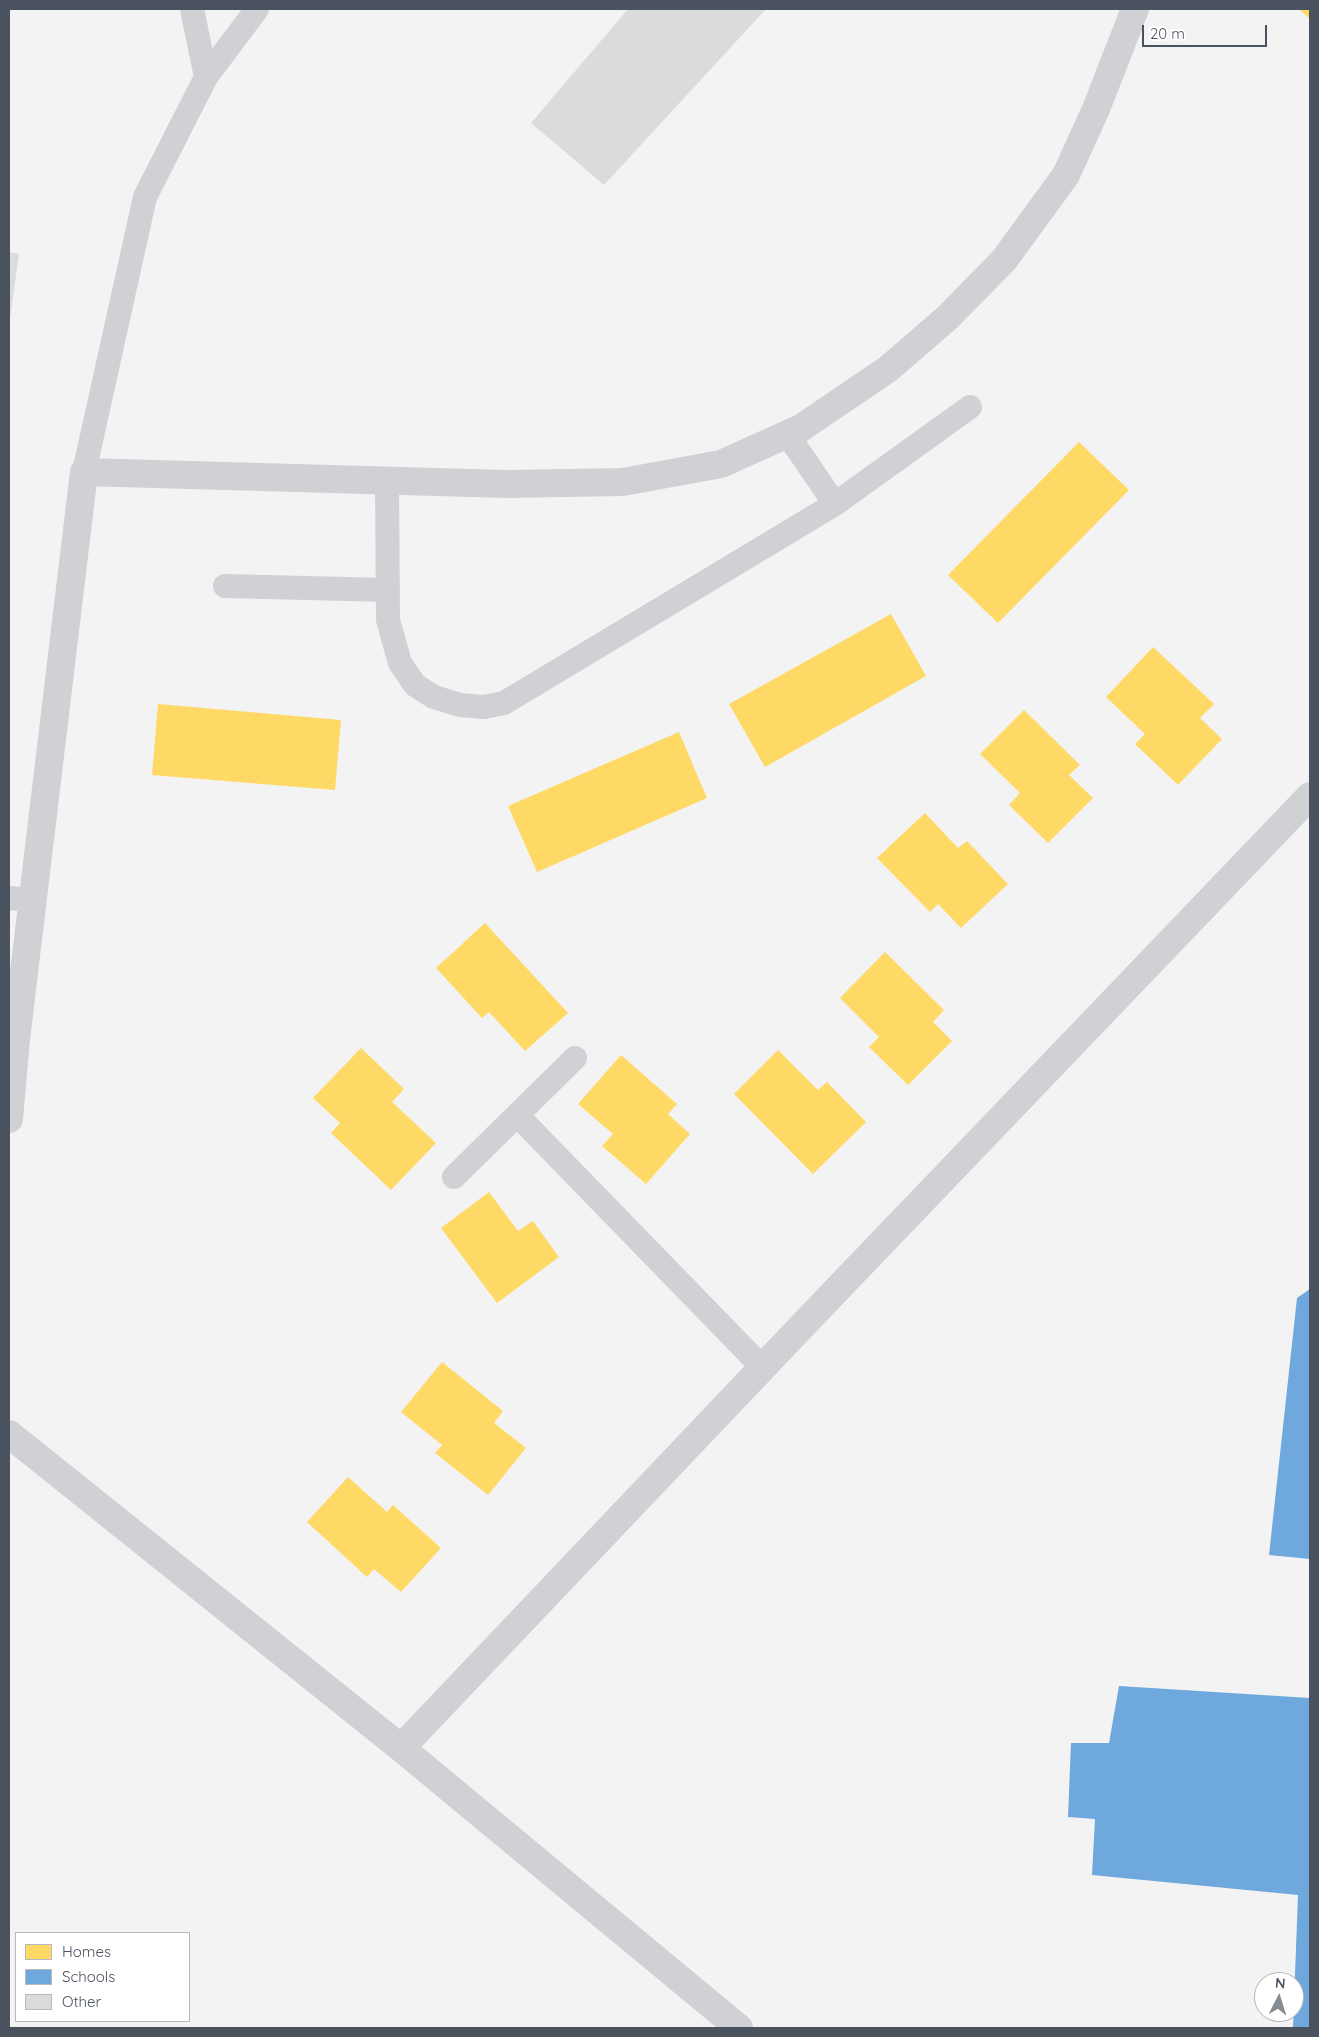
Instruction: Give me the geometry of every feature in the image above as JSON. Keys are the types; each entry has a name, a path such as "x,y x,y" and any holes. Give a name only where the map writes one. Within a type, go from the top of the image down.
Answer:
{"street":[{"path":"9,1118 21,899 84,472 507,484 623,482 721,464 800,428 888,369 947,318 1004,260 1066,175 1096,109 1135,9"},
{"path":"401,1748 1310,796"},
{"path":"9,1434 401,1748 740,2028"}],"lane":[{"path":"192,9 206,77"},
{"path":"84,472 145,197 206,77 257,9"},
{"path":"387,481 388,620 400,663 415,684 434,697 460,705 484,707 504,703 835,504 970,407"},
{"path":"788,434 835,504"},
{"path":"225,586 388,590"},
{"path":"454,1177 575,1058"},
{"path":"517,1115 763,1368"}],"building: Homes":[{"path":"1299,9 1310,9 1310,19"},
{"path":"1079,442 1129,490 998,623 948,575"},
{"path":"891,614 926,676 765,767 729,704"},
{"path":"1153,647 1214,704 1200,718 1222,739 1178,785 1135,744 1145,734 1106,697"},
{"path":"158,704 341,720 335,790 152,775"},
{"path":"1024,710 1080,765 1069,775 1093,798 1048,843 1009,805 1020,793 980,754"},
{"path":"679,732 707,798 537,872 508,806"},
{"path":"925,813 958,848 967,841 1008,884 961,928 938,904 930,912 877,858"},
{"path":"485,923 568,1013 525,1051 489,1012 482,1018 436,968"},
{"path":"885,952 944,1010 933,1022 952,1041 908,1085 869,1047 879,1037 840,998"},
{"path":"361,1048 404,1089 392,1102 436,1143 391,1190 331,1133 340,1123 313,1098"},
{"path":"778,1050 818,1090 827,1082 866,1122 813,1174 734,1094"},
{"path":"621,1055 677,1104 668,1114 690,1134 646,1184 602,1146 613,1134 578,1104"},
{"path":"489,1192 518,1231 533,1221 559,1257 497,1303 441,1228"},
{"path":"442,1362 503,1411 494,1423 526,1448 488,1495 435,1453 442,1445 401,1412"},
{"path":"348,1477 387,1512 393,1505 441,1548 401,1592 374,1569 367,1577 307,1522"}],"building: Schools":[{"path":"1310,1289 1310,1559 1269,1555 1297,1298"},
{"path":"1119,1686 1310,1698 1310,2028 1293,2028 1293,2022 1304,2022 1304,1972 1295,1972 1298,1895 1092,1875 1095,1819 1068,1817 1071,1743 1109,1743"}],"building: Other":[{"path":"628,9 766,9 604,185 531,123"},
{"path":"9,252 19,254 10,319 9,319"}]}
